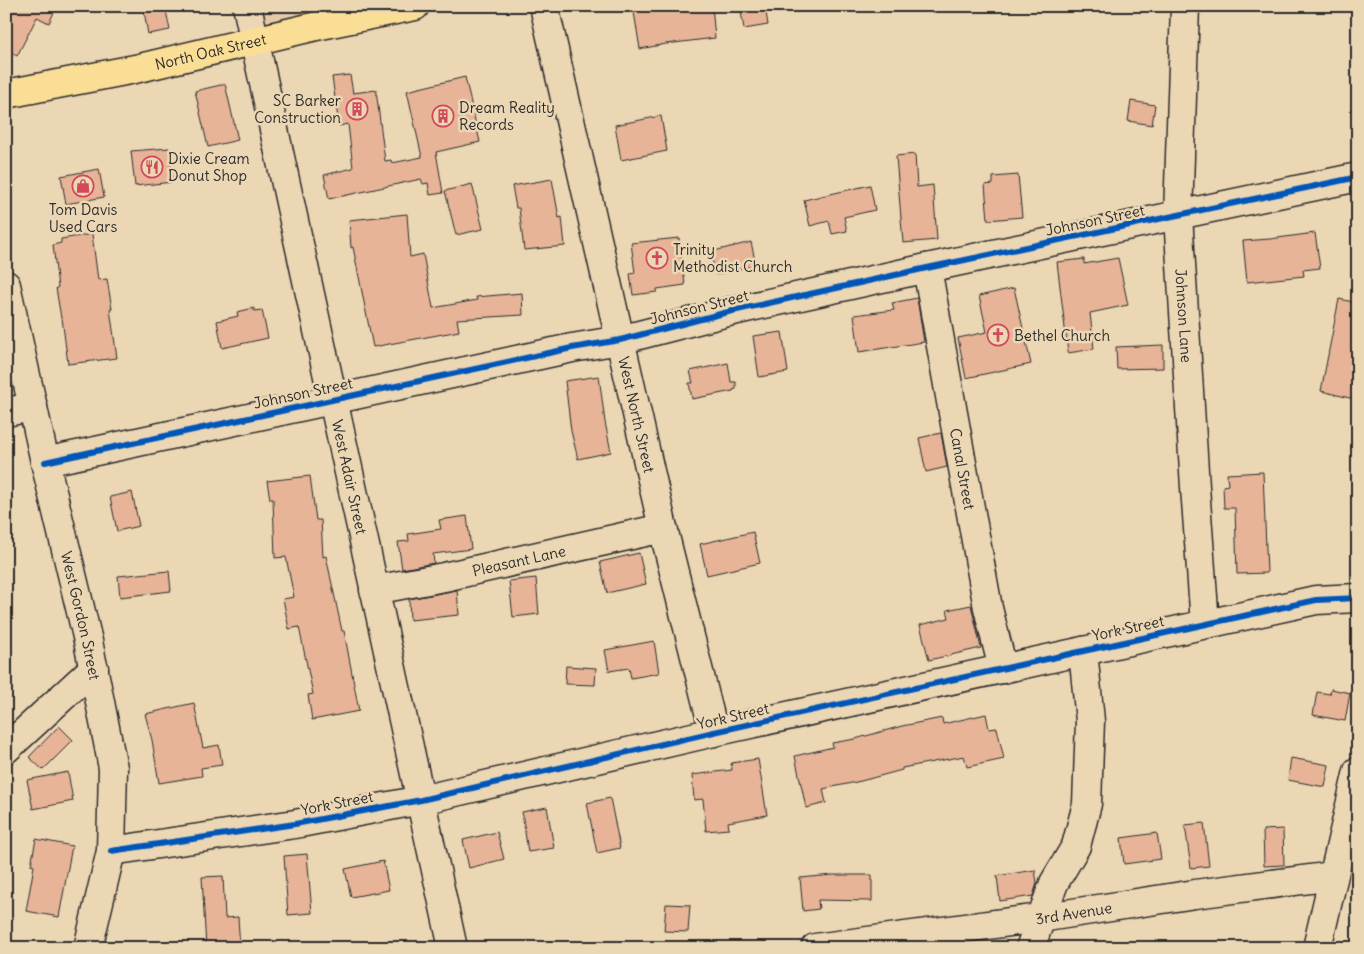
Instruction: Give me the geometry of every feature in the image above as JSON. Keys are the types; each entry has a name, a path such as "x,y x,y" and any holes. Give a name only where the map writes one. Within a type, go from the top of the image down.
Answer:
{"main road":[{"name":"North Oak Street","path":"6,94 135,69 415,6"}],"street":[{"name":"West Adair Street","path":"246,6 453,948"},
{"name":"West North Street","path":"544,6 663,528 714,732"},
{"name":"Johnson Lane","path":"1185,6 1178,216 1205,624"},
{"name":"Johnson Street","path":"45,462 572,348 620,340 728,312 927,268 1358,177"},
{"name":"Canal Street","path":"927,268 988,608 1003,669"},
{"name":"West Gordon Street","path":"6,285 45,462 94,668 114,768 111,851 88,948"},
{"path":"6,412 33,407"},
{"name":"Pleasant Lane","path":"374,590 444,577 663,528"},
{"name":"York Street","path":"111,851 295,824 421,800 714,732 1316,600 1358,598"},
{"path":"1030,948 1054,883 1076,846 1086,804 1090,721 1083,651"},
{"path":"6,749 94,668"},
{"path":"1317,948 1358,771"},
{"name":"3rd Avenue","path":"815,948 1333,876"}],"shaded area":[{"path":"263,6 345,6 267,23"}],"building":[{"path":"13,6 57,6 49,23 37,17 17,56 6,50 6,20"},
{"path":"143,6 165,6 170,30 148,34"},
{"path":"633,6 712,6 715,38 640,49"},
{"path":"740,6 765,6 768,25 744,29"},
{"path":"350,75 353,93 376,90 385,161 391,160 392,163 422,157 407,91 465,77 480,142 436,152 443,193 430,195 428,183 423,184 421,179 329,199 324,175 353,168 348,124 339,126 332,77"},
{"path":"225,84 238,140 208,147 195,91"},
{"path":"1131,101 1155,105 1152,125 1128,121"},
{"path":"661,116 667,151 621,160 615,125"},
{"name":"Dixie Cream Donut Shop","path":"169,148 173,182 135,186 131,151"},
{"path":"915,154 917,187 933,185 937,240 903,243 896,156"},
{"name":"Tom Davis Used Cars","path":"99,169 104,197 66,204 61,176"},
{"path":"1018,175 1022,217 988,220 985,185 993,184 993,177"},
{"path":"552,179 559,218 562,217 565,246 524,250 519,208 516,208 512,186"},
{"path":"472,184 483,229 456,235 445,191"},
{"path":"870,185 875,210 844,217 847,231 832,234 829,221 810,226 804,200"},
{"path":"407,214 410,257 423,254 433,308 477,300 476,297 522,293 523,315 457,319 459,331 373,347 353,247 351,248 349,220"},
{"path":"1315,233 1320,268 1303,270 1304,276 1247,282 1243,241"},
{"path":"92,234 98,280 107,279 117,358 68,364 56,288 58,287 53,245 61,243 61,239"},
{"name":"Trinity Methodist Church","path":"679,238 685,285 657,289 657,292 633,295 630,274 635,273 631,243"},
{"path":"751,242 756,265 716,275 710,252"},
{"path":"1118,258 1128,305 1090,313 1094,349 1068,353 1057,262 1084,259 1084,264"},
{"name":"Bethel Church","path":"1014,288 1031,364 966,378 958,338 987,332 979,296"},
{"path":"917,298 924,342 859,352 854,315 894,310 892,303"},
{"path":"1339,299 1358,303 1358,400 1321,391"},
{"path":"254,308 254,311 262,310 268,338 222,348 217,321 238,316 237,312"},
{"path":"782,332 788,372 759,377 753,336"},
{"path":"1163,345 1163,368 1117,369 1116,347"},
{"path":"728,363 731,382 736,382 736,389 692,399 689,383 693,383 690,371"},
{"path":"599,376 611,452 578,459 571,431 565,381"},
{"path":"941,433 947,467 926,472 919,438"},
{"path":"1263,472 1267,573 1237,574 1235,508 1224,508 1223,486 1228,485 1227,474"},
{"path":"310,476 316,520 321,520 323,557 326,556 342,631 344,631 359,711 312,720 308,695 313,694 299,627 289,629 283,599 294,597 286,557 275,558 273,499 270,499 267,481"},
{"path":"132,492 139,526 117,531 110,497"},
{"path":"467,516 471,549 433,554 434,563 402,569 398,542 409,541 408,534 441,529 439,520"},
{"path":"753,532 760,563 707,575 700,544"},
{"path":"639,553 646,584 607,593 600,562"},
{"path":"169,571 171,591 120,597 118,576"},
{"path":"536,578 539,614 513,617 509,581"},
{"path":"457,590 459,615 410,620 409,599"},
{"path":"971,605 981,648 929,660 920,625 949,618 947,610"},
{"path":"654,641 659,673 631,678 629,668 609,671 605,650"},
{"path":"566,666 596,668 595,685 565,684"},
{"path":"1331,689 1350,693 1345,721 1313,715 1317,692 1330,694"},
{"path":"194,703 203,748 219,745 222,765 201,768 202,776 159,783 152,740 145,714"},
{"path":"986,714 989,729 997,728 1004,759 967,767 964,756 902,768 902,770 861,781 823,789 826,803 806,808 795,756 833,747 832,743 855,739 902,726 942,718 943,724"},
{"path":"59,726 73,740 43,770 29,757"},
{"path":"1291,758 1329,765 1325,787 1288,780"},
{"path":"758,759 767,815 728,822 729,829 706,831 703,799 694,800 692,775 732,770 731,763"},
{"path":"68,772 73,801 33,809 27,780"},
{"path":"610,798 620,848 597,853 587,803"},
{"path":"547,807 554,848 528,852 522,812"},
{"path":"1204,823 1209,866 1191,868 1185,825"},
{"path":"1283,829 1284,865 1264,866 1263,830"},
{"path":"497,832 504,859 469,868 463,840"},
{"path":"1157,833 1161,859 1124,864 1121,838"},
{"path":"36,839 72,846 59,917 26,911 34,866 31,865"},
{"path":"307,854 312,913 288,915 284,856"},
{"path":"383,861 389,890 351,897 345,869"},
{"path":"1035,870 1037,883 1033,896 1000,901 997,876"},
{"path":"833,875 872,875 872,901 818,900 819,909 803,911 800,878"},
{"path":"223,876 225,918 238,917 240,948 206,948 202,877"},
{"path":"666,904 690,905 688,932 664,931"}],"cycle path":[{"path":"45,462 572,348 620,340 728,312 927,268 1358,177"},
{"path":"111,851 295,824 421,800 714,732 1316,600 1358,598"}],"place":[{"name":"SC Barker Construction","path":"357,109"},
{"name":"Dream Reality Records","path":"443,116"},
{"name":"Dixie Cream Donut Shop","path":"152,167"},
{"name":"Tom Davis Used Cars","path":"83,186"},
{"name":"Trinity Methodist Church","path":"657,258"},
{"name":"Bethel Church","path":"998,335"}]}
